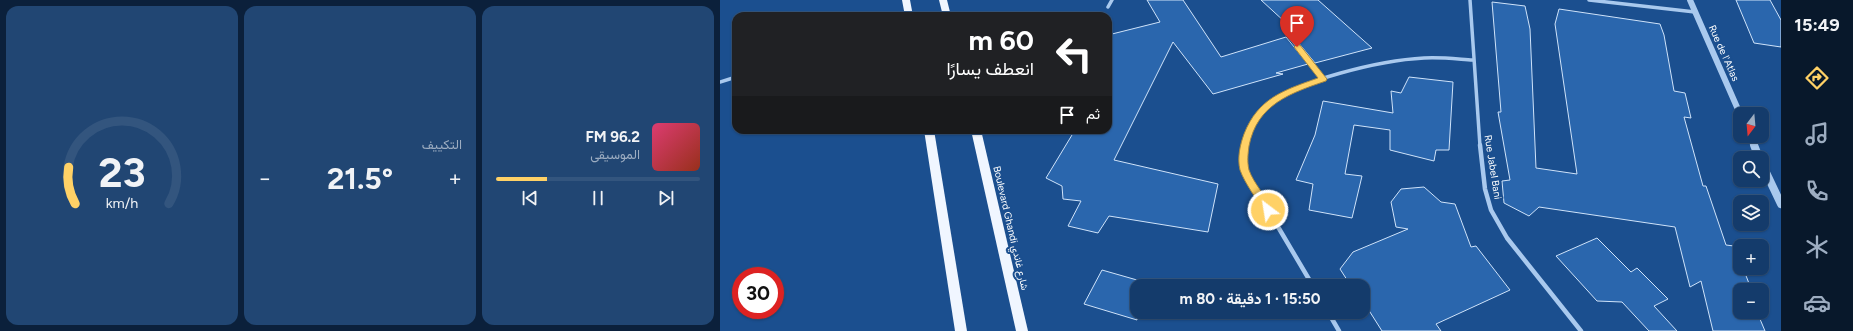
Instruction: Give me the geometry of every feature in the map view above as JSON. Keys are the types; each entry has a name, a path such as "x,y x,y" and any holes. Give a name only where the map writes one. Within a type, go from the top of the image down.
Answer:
{"main road":[{"path":"906,0 908,12"},
{"path":"943,0 946,12"},
{"path":"930,134 961,331"},
{"name":"Boulevard Ghandi شارع غاندي","path":"977,134 1022,331"}],"street":[{"path":"1108,7 1112,0"},
{"name":"Rue Jabel Bani","path":"1470,0 1473,60 1482,165 1485,189 1491,210 1507,238 1581,331"},
{"path":"1589,0 1695,12"},
{"name":"Rue de l'Atlas","path":"1690,0 1737,107"},
{"path":"1289,36 1324,79"},
{"path":"1309,279 1245,171 1243,160 1249,131 1253,121 1263,108 1289,91 1324,79 1385,62 1425,58 1473,60"},
{"path":"720,82 732,78"},
{"path":"1769,179 1781,204"},
{"path":"1332,319 1339,331"}],"building":[{"path":"1147,0 1183,0 1221,57 1286,37 1308,64 1276,73 1283,74 1213,94 1173,42 1114,160 1218,184 1208,232 1109,216 1098,233 1068,226 1081,201 1063,199 1062,186 1046,178 1073,134 1112,134 1112,34 1160,22"},
{"path":"1261,0 1318,0 1372,48 1315,63 1292,35 1298,34"},
{"path":"1736,0 1770,0 1781,20 1781,47 1754,43"},
{"path":"1492,2 1525,6 1530,29 1536,168 1577,174 1555,24 1559,9 1660,24 1664,35 1674,91 1685,93 1691,118 1684,117 1703,186 1706,186 1726,245 1733,246 1733,275 1746,275 1749,283 1733,283 1733,319 1760,319 1765,331 1713,331 1701,281 1690,287 1675,227 1539,207 1529,216 1504,203 1502,181 1510,180 1498,112 1501,112"},
{"path":"1409,77 1453,82 1449,150 1436,150 1434,161 1390,150 1390,130 1354,125 1345,174 1362,176 1352,218 1309,210 1313,184 1296,180 1315,135 1323,101 1393,113 1391,91 1401,93"},
{"path":"1424,187 1441,202 1455,204 1471,247 1476,246 1510,290 1436,324 1441,331 1382,331 1370,312 1370,279 1346,279 1340,269 1353,252 1408,229 1396,227 1391,202 1401,189"},
{"path":"1597,238 1631,272 1637,268 1668,299 1654,306 1677,331 1649,331 1622,302 1597,301 1556,256"},
{"path":"1102,270 1134,279 1130,279 1130,318 1084,304"}],"route":[{"path":"1268,210 1245,171 1243,160 1246,140 1253,121 1269,103 1277,97 1300,86 1324,79 1297,47"}]}
